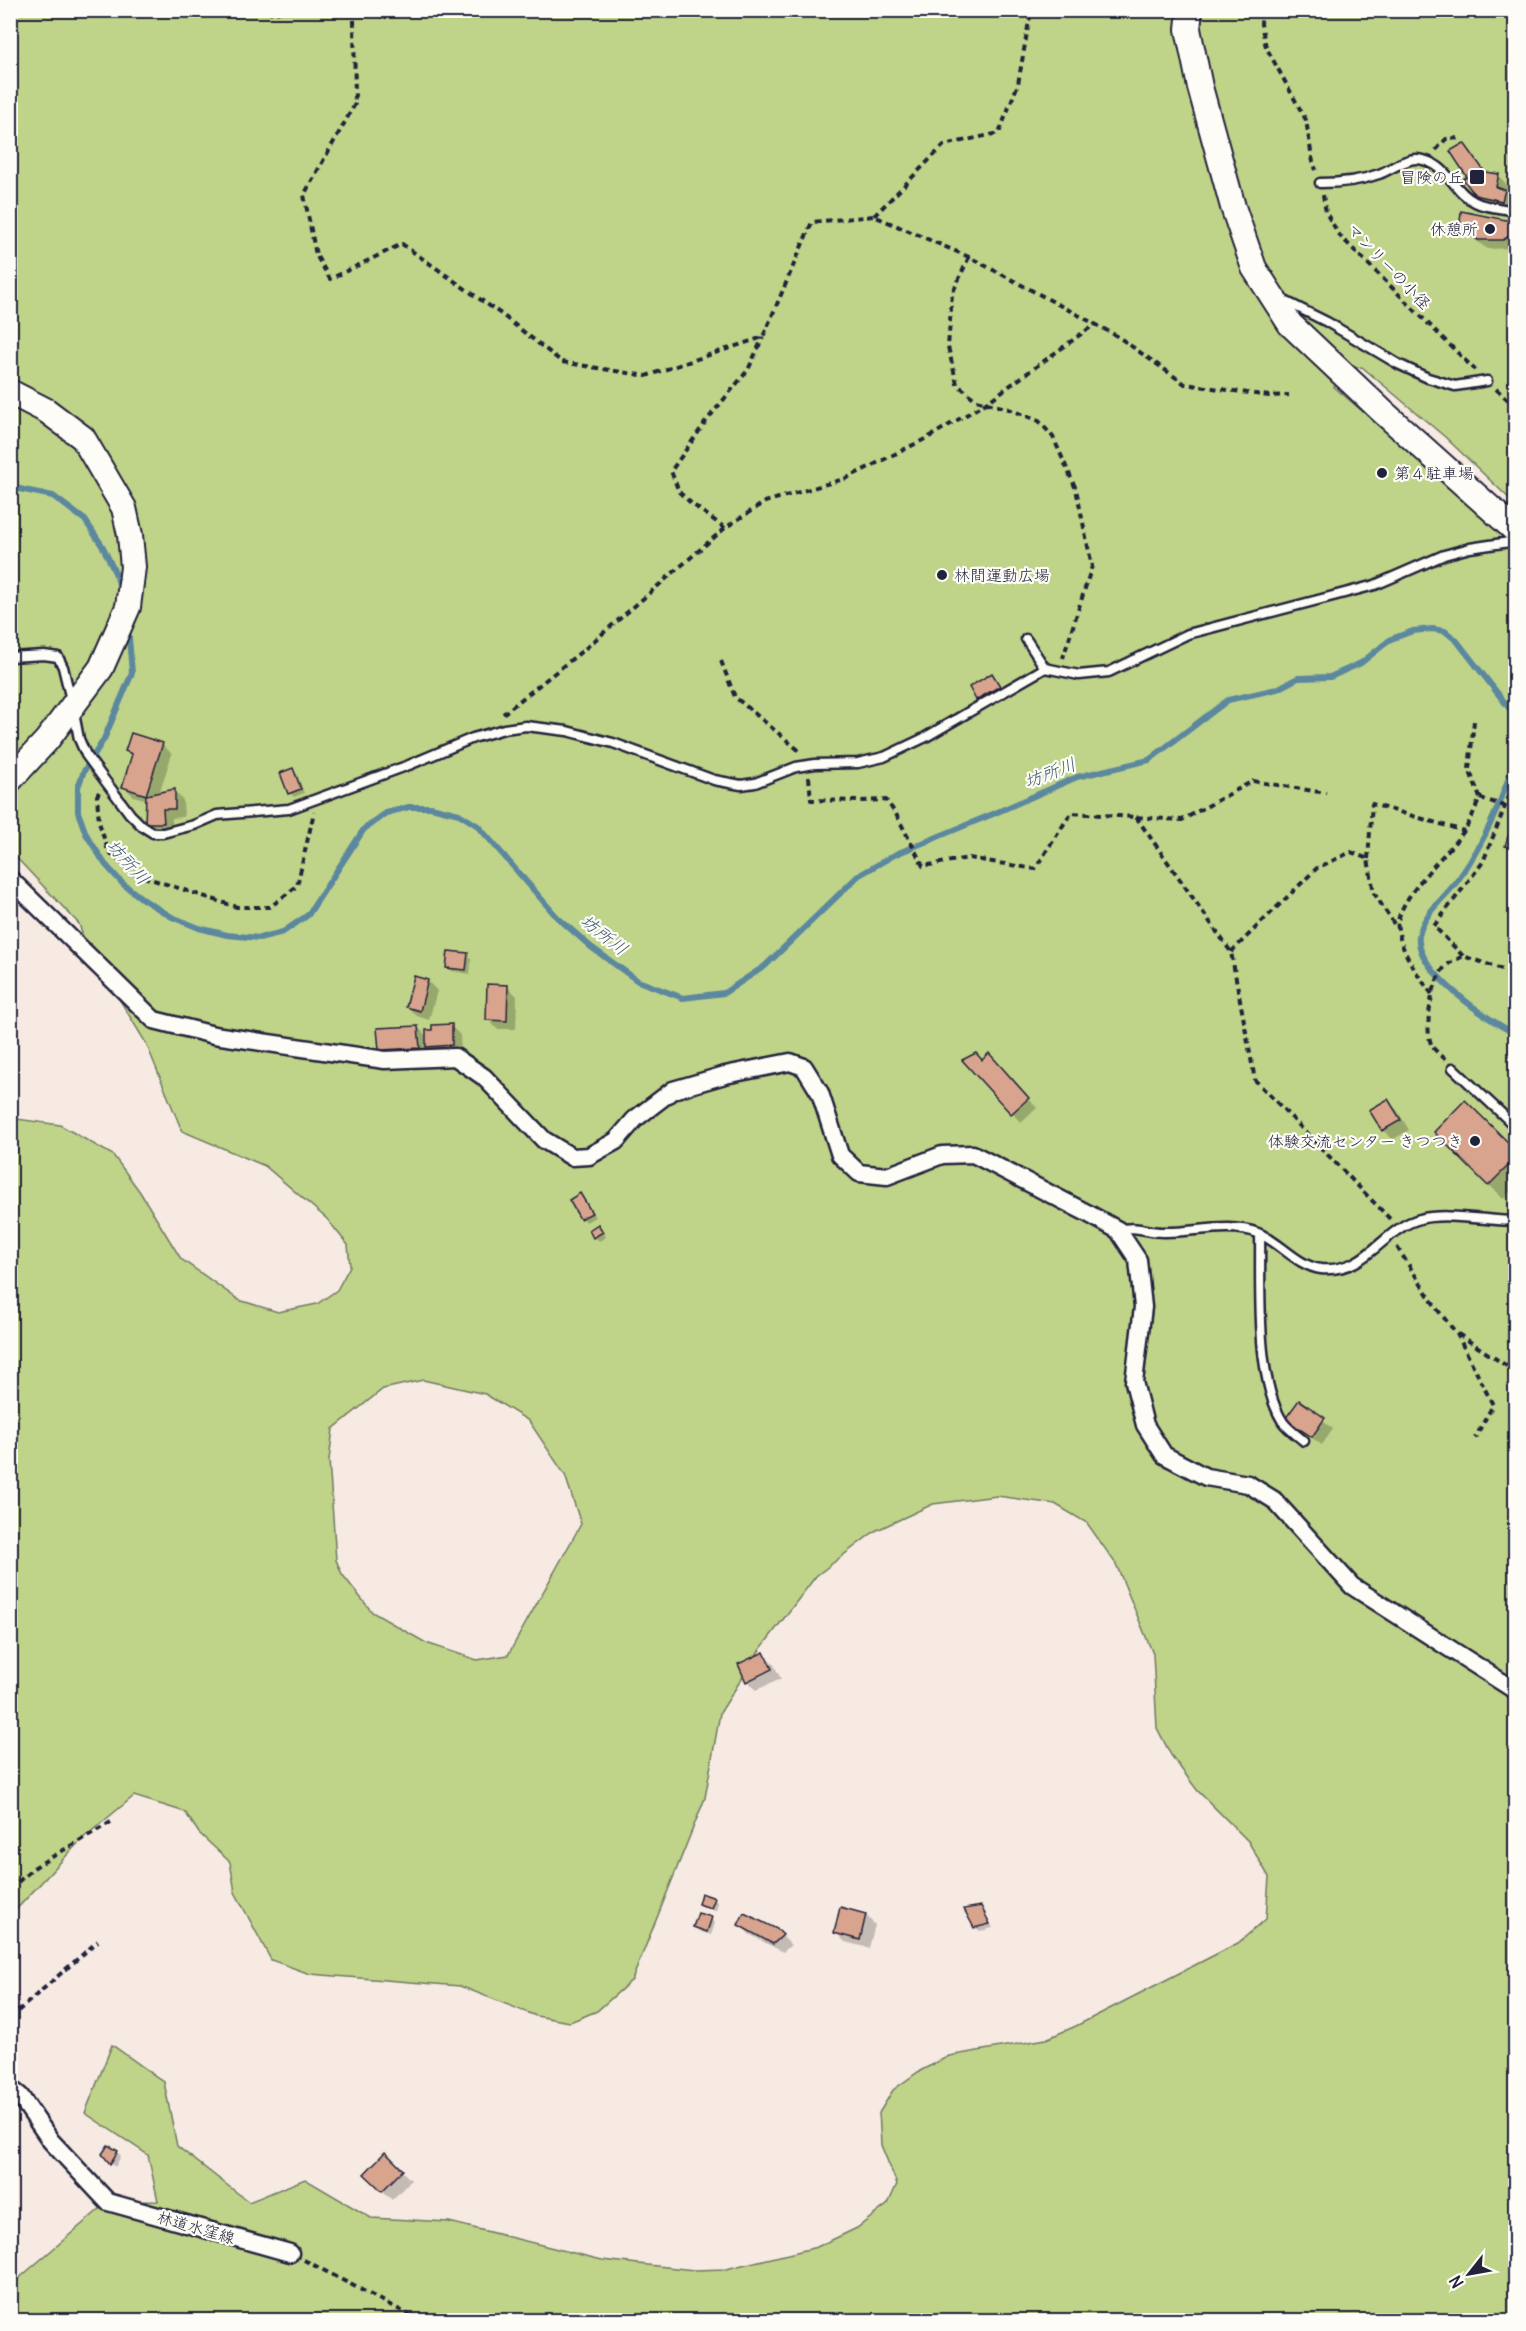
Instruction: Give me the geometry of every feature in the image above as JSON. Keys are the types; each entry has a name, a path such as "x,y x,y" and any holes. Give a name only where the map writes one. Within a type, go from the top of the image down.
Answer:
{"street":[{"path":"1190,10 1188,29 1200,87 1233,207 1254,268 1290,324 1515,531"},
{"path":"10,392 47,411 83,438 124,508 133,567 128,607 101,668 47,740 10,780"},
{"path":"10,879 154,1020 214,1035 385,1060 456,1057 484,1077 544,1140 572,1157 589,1156 616,1141 635,1119 673,1090 725,1075 790,1062 804,1066 833,1129 840,1155 859,1173 887,1176 942,1155 973,1154 1118,1230 1138,1260 1141,1280 1143,1307 1134,1382 1144,1425 1164,1455 1206,1477 1248,1484 1274,1500 1352,1586 1515,1691"},
{"name":"林道水窪線","path":"10,2088 20,2096 51,2141 108,2202 290,2253"}],"lane":[{"path":"1320,183 1354,182 1379,174 1414,158 1433,164 1446,172 1462,192 1475,203 1515,211"},
{"path":"1272,294 1428,378 1455,386 1487,381"},
{"path":"10,657 44,655 58,657 63,667 86,755 130,814 153,833 163,833 217,815 289,809 473,738 504,729 526,726 567,730 604,740 714,780 741,785 755,783 796,767 858,764 884,757 924,738 1045,668 1079,675 1109,672 1188,634 1375,585 1444,555 1470,548 1515,542"},
{"path":"1026,639 1045,668"},
{"path":"1453,1068 1515,1127"},
{"path":"1118,1230 1131,1227 1161,1232 1233,1229 1260,1235 1302,1262 1321,1269 1334,1268 1368,1256 1390,1236 1419,1219 1445,1217 1515,1221"},
{"path":"1260,1235 1263,1345 1270,1390 1284,1423 1304,1440"}],"path":[{"path":"267,10 274,14 283,10"},
{"path":"357,10 354,17 355,104 304,195 316,255 330,279 402,244 501,314 562,362 646,376 763,337"},
{"path":"874,216 944,145 999,133 1017,84 1031,10"},
{"name":"マンリーの小径","path":"1262,10 1261,24 1266,47 1306,120 1311,158 1320,183 1326,213 1340,236 1515,407"},
{"path":"1433,164 1435,151 1446,140 1461,138"},
{"path":"725,528 679,492 671,471 707,420 748,370 812,222 874,216 969,257 1118,336 1185,384 1269,396 1289,395"},
{"path":"969,257 952,294 948,347 957,384 976,400 1009,409 1039,421 1053,437 1076,489 1092,566 1059,671"},
{"path":"499,717 587,647 725,528 765,502 847,478 929,437 986,403 1095,324"},
{"path":"721,661 735,696 805,755 809,765 811,800 886,800 924,866 969,858 1035,869 1071,813 1182,820 1253,781 1326,793"},
{"path":"1397,927 1403,905 1445,851 1464,831 1480,798 1469,769 1474,721"},
{"path":"1515,779 1483,862 1434,926 1463,956 1502,969 1515,976"},
{"path":"106,782 96,796 99,822 108,851 135,874 237,907 270,907 297,886 316,800"},
{"path":"1480,798 1505,806"},
{"path":"1432,994 1412,967 1397,927 1374,893 1368,859 1372,804 1464,831"},
{"path":"1135,817 1231,952 1255,1080 1400,1229"},
{"path":"1231,952 1317,868 1351,852 1368,859"},
{"path":"1453,1068 1432,1046 1429,1036 1429,1008 1432,994 1445,966 1463,956"},
{"path":"1390,1236 1437,1309 1457,1334 1493,1405 1476,1438"},
{"path":"1457,1334 1515,1372"},
{"path":"10,1889 35,1868 111,1822"},
{"path":"10,2018 98,1941"},
{"path":"290,2253 419,2320"}],"green space":[{"path":"11,11 1515,11 1515,504 1445,437 1362,367 1348,369 1334,387 1484,515 1506,535 1513,546 1515,539 1515,2320 11,2320 11,2285 108,2202 158,2201 148,2155 85,2113 112,2045 164,2082 177,2146 249,2202 305,2179 371,2218 449,2222 602,2260 694,2270 726,2269 817,2247 857,2228 888,2204 897,2184 881,2145 879,2113 893,2090 918,2072 949,2056 1046,2039 1238,1943 1266,1919 1269,1877 1248,1841 1197,1790 1171,1755 1157,1728 1153,1654 1116,1564 1087,1523 1055,1504 997,1496 933,1504 875,1531 816,1576 759,1651 720,1713 705,1798 632,1980 597,2011 570,2022 536,2016 460,1986 310,1974 271,1960 235,1892 230,1862 199,1833 185,1812 134,1796 82,1839 11,1915 10,1118 60,1125 113,1155 140,1192 181,1259 239,1300 278,1312 317,1304 337,1290 350,1266 348,1245 327,1219 265,1166 182,1131 146,1043 85,943 79,924 11,852","holes":["423,1380 485,1394 529,1421 565,1475 581,1524 508,1655 477,1660 426,1643 372,1612 342,1574 336,1560 329,1460 333,1429 383,1389"]}],"building":[{"path":"1464,143 1485,172 1499,174 1496,187 1505,190 1502,201 1475,195 1463,179 1467,177 1450,151"},
{"name":"休憩所","path":"1461,211 1516,222 1514,233 1503,240 1478,240 1468,234 1460,221"},
{"path":"992,673 1000,686 976,700 969,687"},
{"path":"131,733 163,743 146,795 122,787 132,754 125,751"},
{"path":"293,768 301,789 288,794 280,773"},
{"path":"175,789 175,809 163,809 164,823 145,823 146,795"},
{"path":"1516,811 1516,849 1505,846"},
{"path":"448,951 468,953 466,970 446,968"},
{"path":"414,976 428,980 420,1011 406,1007"},
{"path":"487,984 508,985 507,1021 486,1020"},
{"path":"452,1024 452,1045 426,1047 426,1030 432,1030 432,1025"},
{"path":"418,1026 420,1048 379,1050 377,1028"},
{"path":"976,1053 982,1060 989,1053 1029,1098 1011,1114 962,1060"},
{"path":"1388,1099 1401,1120 1382,1131 1369,1110"},
{"name":"体験交流センター きつつき","path":"1465,1100 1516,1150 1516,1158 1488,1186 1434,1132"},
{"path":"580,1193 592,1213 580,1219 569,1200"},
{"path":"598,1224 603,1232 593,1238 589,1230"},
{"path":"1299,1400 1325,1418 1312,1437 1285,1419"},
{"path":"764,1652 772,1669 746,1682 738,1664"},
{"path":"701,1893 715,1898 711,1908 698,1904"},
{"path":"981,1906 990,1924 974,1928 964,1909"},
{"path":"840,1907 866,1914 860,1940 834,1933"},
{"path":"698,1913 712,1917 707,1932 693,1927"},
{"path":"744,1913 777,1929 783,1935 773,1944 738,1925"},
{"path":"108,2145 118,2151 110,2164 102,2154"},
{"path":"385,2152 403,2170 382,2191 364,2174"}],"waterway":[{"name":"坊所川","path":"10,487 53,496 85,520 103,547 117,577 121,592"},
{"name":"坊所川","path":"128,626 132,673 104,739 84,771 78,787 78,812 86,834 105,864 123,884 144,900 172,917 199,928 227,935 259,938 283,932 308,915 364,829 386,813 409,807 431,807 459,814 478,826 557,917 591,947 638,981 683,998 724,993 765,966 858,876 896,854 1077,777 1149,760 1228,700 1277,689 1298,678 1330,677 1361,663 1391,639 1413,631 1432,629 1445,631 1457,641 1516,717"},
{"name":"坊所川","path":"1516,751 1501,800 1486,833 1460,877 1426,919 1419,936 1421,949 1428,964 1440,979 1472,1006 1516,1034"}],"place":[{"name":"冒険の丘","path":"1477,177"},
{"name":"休憩所","path":"1490,229"},
{"name":"第４駐車場","path":"1382,473"},
{"name":"林間運動広場","path":"942,575"},
{"name":"体験交流センター きつつき","path":"1475,1141"}]}
